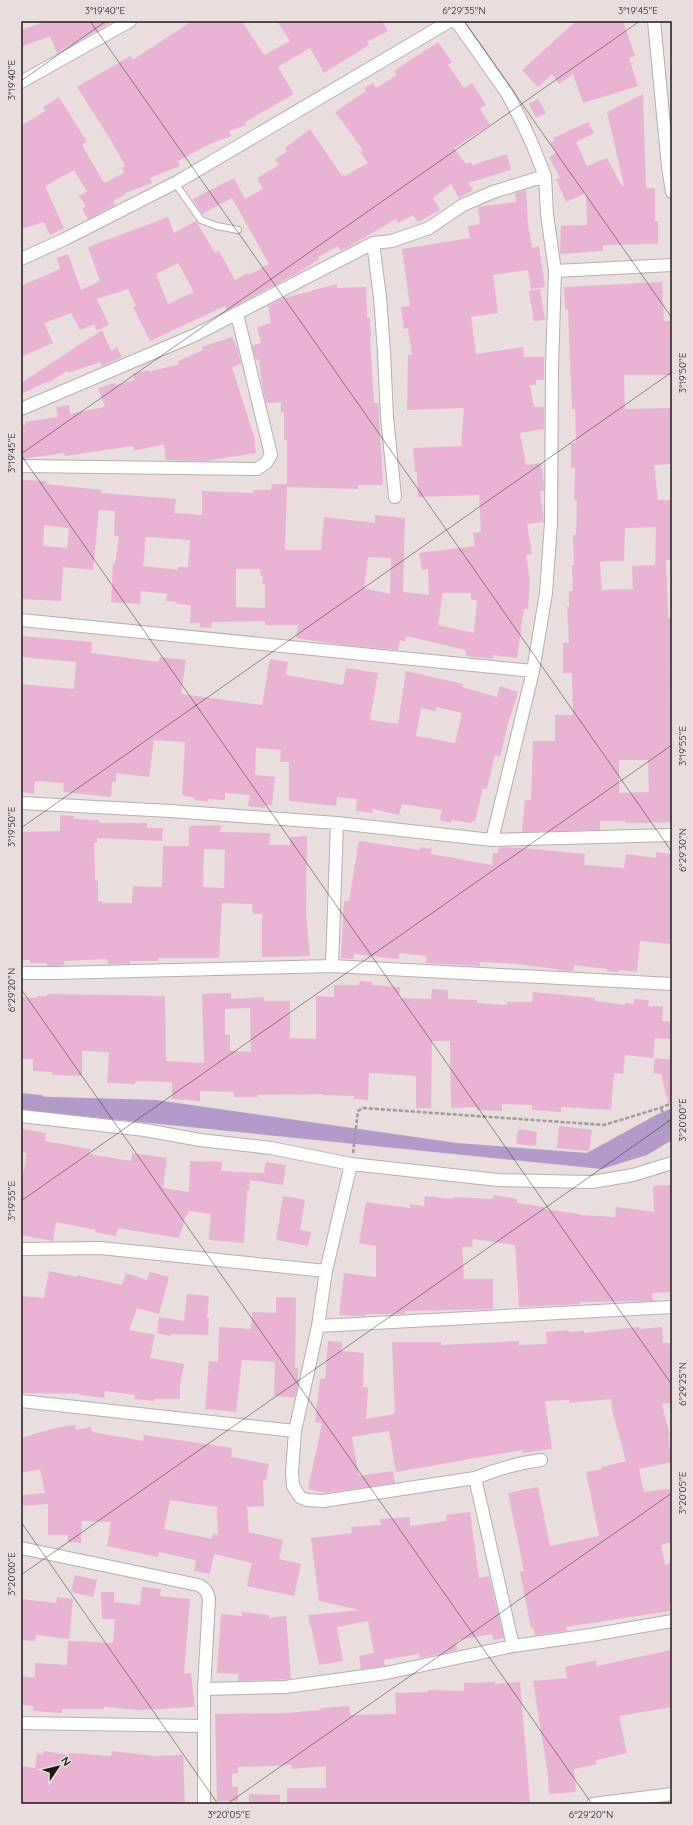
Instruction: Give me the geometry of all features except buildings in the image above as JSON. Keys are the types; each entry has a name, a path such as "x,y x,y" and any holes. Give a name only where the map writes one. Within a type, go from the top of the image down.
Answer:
{"street":[{"path":"21,82 130,21"},
{"path":"21,259 175,183 450,21"},
{"path":"456,21 507,93 522,122 545,176 547,214 555,271 552,368 551,523 546,593 533,671 492,840"},
{"path":"654,21 668,167 672,192"},
{"path":"21,409 195,335 372,243 392,241 429,228 463,205 493,192 545,176"},
{"path":"372,243 380,304 387,417 395,497"},
{"path":"555,271 672,265"},
{"path":"21,466 257,469 266,463 271,455 237,314"},
{"path":"21,620 533,671"},
{"path":"21,803 170,811 337,823 492,840 672,836"},
{"path":"332,966 337,823"},
{"path":"21,973 56,974 332,966 672,984"},
{"path":"21,1116 137,1129 200,1140 271,1148 351,1164 498,1180 562,1183 613,1180 672,1163"},
{"path":"351,1164 326,1271 318,1326 295,1431 292,1472 293,1486 300,1497 307,1500 324,1502 475,1478 520,1462 541,1460"},
{"path":"21,1249 100,1248 326,1271"},
{"path":"318,1326 672,1307"},
{"path":"21,1401 295,1431"},
{"path":"475,1478 513,1646"},
{"path":"21,1548 198,1585 208,1592 209,1599 204,1689 204,1804"},
{"path":"204,1689 256,1689 319,1682 386,1672 513,1646 591,1635 672,1621"},
{"path":"21,1723 204,1726"},
{"path":"593,1804 669,1798"}],"lane":[{"path":"175,183 201,220 217,226 238,230"}],"path":[{"path":"354,1149 358,1111 363,1108 604,1125 661,1110 672,1103"},
{"path":"661,1110 672,1129"}],"shaded area":[{"path":"21,1096 156,1100 457,1143 587,1153 656,1115 672,1108 672,1140 647,1155 602,1169 21,1110"}],"waterway":[{"path":"21,1095 41,1097"}]}
